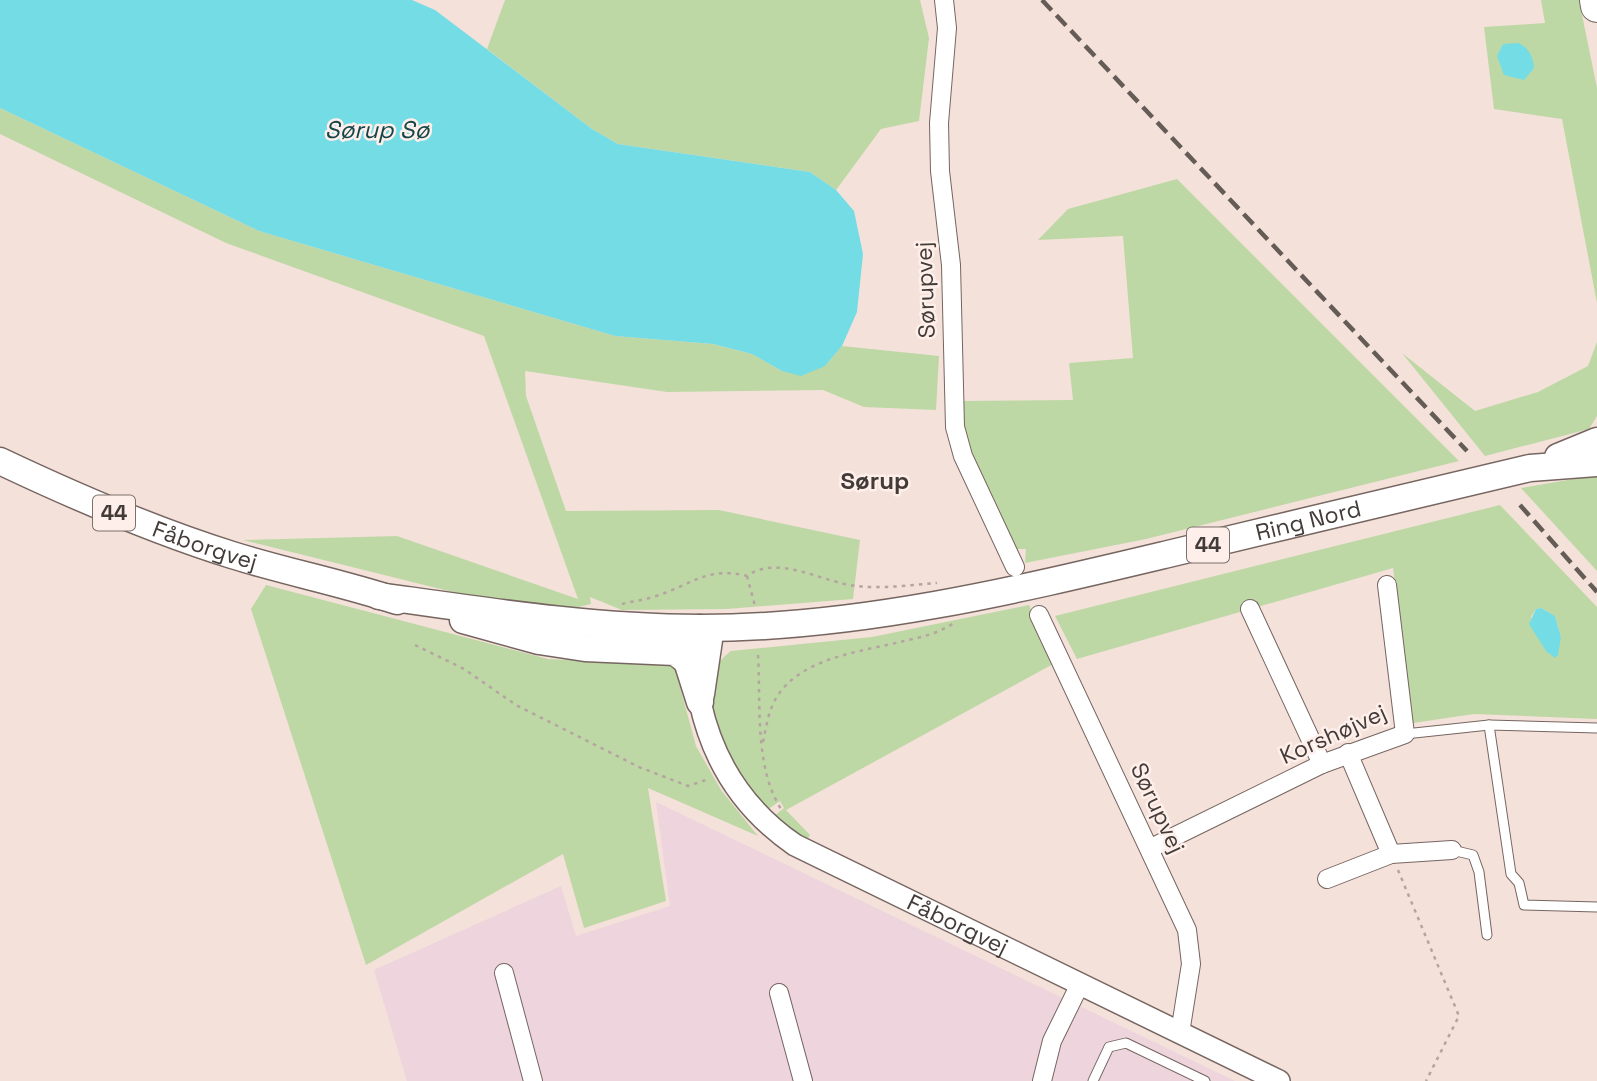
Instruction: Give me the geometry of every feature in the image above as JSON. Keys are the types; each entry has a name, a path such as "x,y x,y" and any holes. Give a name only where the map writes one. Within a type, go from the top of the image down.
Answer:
{"highway":[{"path":"1596,0 1597,6"}],"main road":[{"name":"Ring Nord","path":"697,642 1005,593 1530,468 1597,441"},
{"name":"Fåborgvej","path":"0,461 96,506 164,533 310,579 539,641 596,648 675,652 697,642"},
{"name":"Ring Nord","path":"1530,468 1597,463"},
{"name":"Ring Nord","path":"697,642 855,629 974,606 1005,593"},
{"name":"Fåborgvej","path":"379,596 554,619 697,642"},
{"path":"697,642 700,702"}],"street":[{"name":"Sørupvej","path":"944,0 947,28 939,123 940,171 951,265 955,427 963,456 1015,567"},
{"name":"Korshøjvej","path":"1151,848 1322,764 1405,734 1387,585"},
{"path":"1250,609 1322,764"},
{"name":"Sørupvej","path":"1038,615 1151,848 1187,929 1191,964 1180,1033"},
{"name":"Fåborgvej","path":"700,702 710,739 725,771 750,807 795,845 1279,1081"},
{"path":"1348,753 1391,854"},
{"path":"1327,879 1391,854 1452,850"},
{"path":"504,973 533,1081"},
{"path":"1042,1081 1052,1041 1080,985"},
{"path":"779,993 803,1081"}],"lane":[{"path":"1405,734 1489,725 1597,728"},
{"path":"1489,725 1511,874 1519,883 1524,905 1597,907"},
{"path":"1452,850 1473,855 1479,872 1487,935"},
{"path":"1093,1081 1109,1047 1126,1044 1205,1081"}],"path":[{"path":"616,606 657,596 706,575 727,571 747,576 757,569 772,567 856,586 939,582"},
{"path":"747,576 756,609"},
{"path":"763,742 773,704 780,691 800,673 818,664 942,630 974,606"},
{"path":"415,645 464,669 516,705 670,780 688,786 725,771"},
{"path":"758,655 763,742 770,788 785,815"},
{"path":"1391,854 1459,1016 1426,1081"}],"shaded area":[{"path":"656,802 1235,1081 407,1081 374,970 561,886 576,936 670,906"}],"green space":[{"path":"505,0 920,0 929,38 919,121 881,129 836,190 810,172 618,144 592,129 487,49"},
{"path":"1541,0 1579,0 1597,88 1597,303 1562,119 1494,109 1484,27 1545,23"},
{"path":"0,108 259,231 615,336 713,344 752,354 782,371 825,366 842,346 939,356 936,410 864,407 823,390 667,392 525,371 526,396 566,511 719,510 860,540 853,599 727,609 622,610 590,597 591,604 570,609 485,600 243,540 397,536 578,599 484,336 226,243 0,134"},
{"path":"1177,179 1459,461 1146,539 1025,563 1026,549 1015,549 965,444 960,401 1073,400 1069,363 1133,358 1123,236 1038,240 1068,209"},
{"path":"1597,342 1597,416 1589,429 1485,456 1402,353 1475,411 1538,392 1588,366"},
{"path":"1597,475 1597,571 1521,488"},
{"path":"1500,505 1597,607 1597,719 1474,714 1413,723 1393,568 1077,659 1055,616","holes":["1541,608 1555,616 1561,637 1546,651 1531,617 1536,609"]},
{"path":"266,585 548,659 674,665 696,746 721,790 758,836 648,788 666,901 584,928 563,854 366,965 251,609"},
{"path":"1029,605 1055,663 786,810 810,835 806,842 773,817 784,808 780,801 767,810 742,776 719,732 712,709 710,687 716,667 731,651 872,637"}],"water":[{"name":"Sørup Sø","path":"0,0 412,0 435,10 592,129 618,144 810,172 836,190 854,211 863,254 857,312 842,346 825,366 801,376 782,371 752,354 713,344 615,336 259,231 0,108"},
{"path":"1519,43 1528,50 1534,68 1524,80 1504,75 1497,56 1503,44"},
{"path":"1541,608 1555,616 1561,637 1555,658 1546,651 1529,624 1536,609"}],"railway":[{"path":"1042,0 1467,451"},
{"path":"1520,505 1597,592"}],"district":[{"name":"Sørup","path":"875,481"}]}
